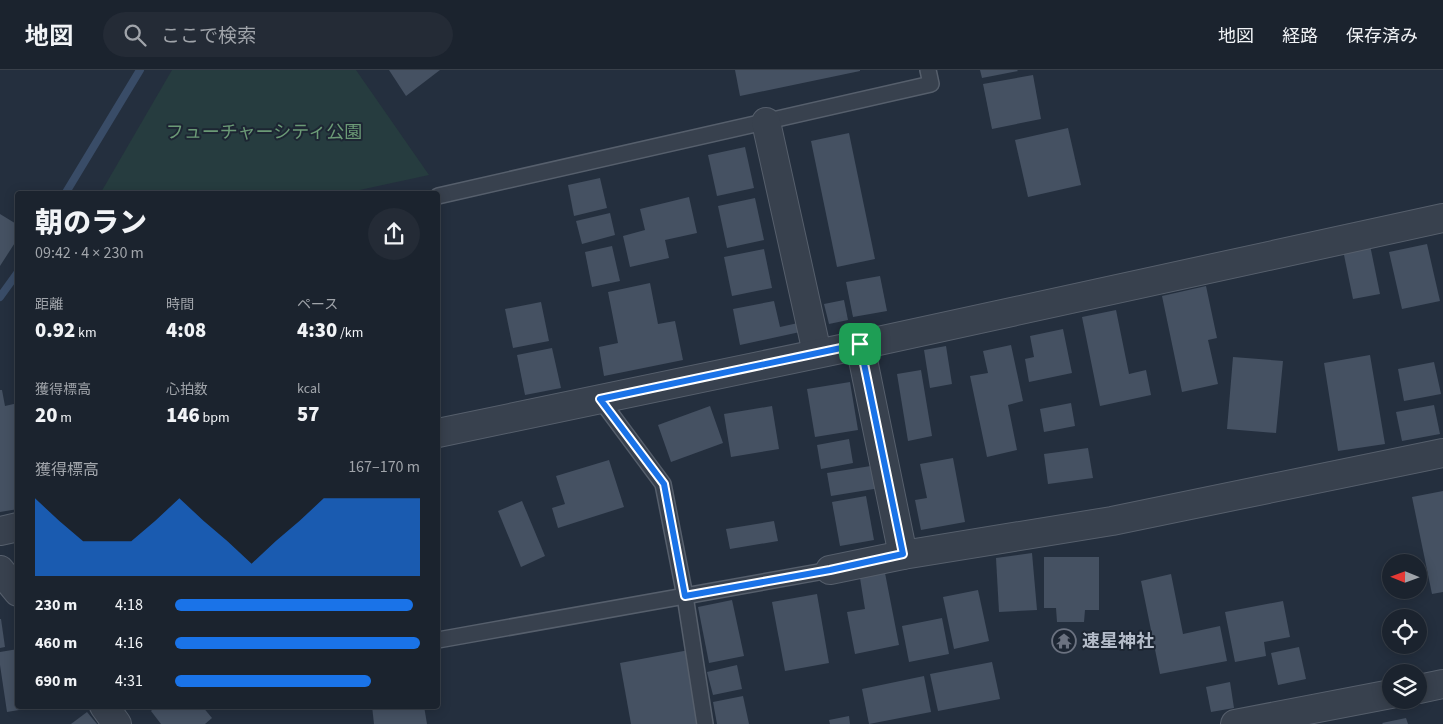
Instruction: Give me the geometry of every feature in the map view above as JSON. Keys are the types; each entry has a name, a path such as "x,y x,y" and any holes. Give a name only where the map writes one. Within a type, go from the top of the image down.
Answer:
{"street":[{"path":"766,122 817,353"},
{"path":"440,433 1443,218"},
{"path":"860,344 903,554"},
{"path":"830,570 903,554 1112,521 1443,453"},
{"path":"0,531 15,528"},
{"path":"0,570 15,588"},
{"path":"1427,687 1443,684"},
{"path":"1235,724 1382,696"},
{"path":"106,709 117,724"}],"lane":[{"path":"440,196 931,84 928,70"},
{"path":"600,399 664,484 685,596 705,724"},
{"path":"440,640 830,570"}],"green space":[{"name":"フューチャーシティ公園","path":"172,70 356,70 429,175 355,191 102,191"}],"building":[{"path":"389,70 440,70 406,96"},
{"path":"735,70 860,70 860,71 740,96"},
{"path":"980,70 1017,70 1018,71 982,78"},
{"path":"1033,75 1041,119 992,129 983,84"},
{"path":"1068,128 1081,185 1028,197 1015,140"},
{"path":"849,133 875,259 837,267 811,141"},
{"path":"745,147 754,188 717,196 708,155"},
{"path":"600,178 607,208 574,216 568,185"},
{"path":"689,197 697,233 665,240 669,258 630,267 623,236 645,230 640,209"},
{"path":"755,198 764,240 727,248 718,206"},
{"path":"610,213 615,235 582,244 576,221"},
{"path":"0,214 15,223 15,243 0,266"},
{"path":"1427,244 1440,301 1402,309 1389,252"},
{"path":"1370,245 1380,294 1353,299 1343,250"},
{"path":"612,246 620,281 592,287 585,252"},
{"path":"764,249 772,288 732,296 724,257"},
{"path":"880,276 887,311 853,317 846,282"},
{"path":"650,283 658,324 675,321 683,360 604,376 599,347 618,343 608,292"},
{"path":"1206,286 1217,338 1208,340 1218,384 1182,392 1162,296"},
{"path":"844,300 848,320 829,324 824,304"},
{"path":"774,301 780,327 798,323 800,332 740,345 733,309"},
{"path":"541,302 549,341 513,348 505,309"},
{"path":"1116,310 1129,374 1146,370 1151,395 1100,406 1082,317"},
{"path":"1063,329 1072,373 1029,382 1025,359 1034,357 1030,336"},
{"path":"1011,345 1023,401 1008,405 1017,450 987,457 970,376 988,373 983,351"},
{"path":"946,346 952,384 930,388 924,350"},
{"path":"552,348 561,388 525,395 517,355"},
{"path":"1370,355 1385,444 1338,451 1324,363"},
{"path":"1233,357 1283,361 1276,433 1227,429"},
{"path":"1434,362 1441,394 1404,401 1398,369"},
{"path":"921,370 932,436 908,441 897,374"},
{"path":"850,382 858,430 815,437 807,389"},
{"path":"0,390 2,390 5,406 15,404 15,510 0,512"},
{"path":"1071,403 1075,426 1044,432 1040,409"},
{"path":"1434,405 1440,434 1402,441 1396,412"},
{"path":"710,406 723,443 671,462 658,425"},
{"path":"772,406 779,449 731,457 724,414"},
{"path":"849,439 853,463 821,469 817,445"},
{"path":"1088,448 1093,478 1048,484 1044,454"},
{"path":"953,458 965,522 921,530 915,500 927,498 920,464"},
{"path":"609,460 624,507 558,528 552,508 565,504 556,476"},
{"path":"877,465 880,488 831,496 827,473"},
{"path":"1443,491 1443,592 1432,594 1428,575 1428,554 1424,554 1412,497"},
{"path":"866,496 874,540 840,546 832,502"},
{"path":"522,501 545,556 521,567 498,511"},
{"path":"774,521 778,541 730,549 726,529"},
{"path":"1032,553 1037,610 999,612 996,558"},
{"path":"1044,557 1099,557 1099,610 1085,610 1084,622 1057,622 1056,608 1044,608"},
{"path":"885,573 899,645 855,654 847,612 865,609 860,578"},
{"path":"1171,574 1183,634 1220,626 1227,661 1160,674 1141,581"},
{"path":"978,590 989,641 954,649 943,597"},
{"path":"817,594 829,663 785,671 772,602"},
{"path":"732,600 744,656 709,663 698,607"},
{"path":"1283,601 1290,637 1264,642 1266,656 1235,662 1225,612"},
{"path":"942,618 949,654 909,662 902,626"},
{"path":"0,619 5,647 0,648"},
{"path":"1299,647 1306,679 1278,685 1271,653"},
{"path":"15,650 15,709 25,709 7,712 0,665 0,652"},
{"path":"689,650 703,724 631,724 620,663"},
{"path":"992,662 1000,699 938,711 930,674"},
{"path":"737,665 742,689 713,695 707,672"},
{"path":"924,676 931,712 869,724 862,689"},
{"path":"1230,682 1234,708 1211,712 1206,687"},
{"path":"743,696 749,724 717,724 713,702"},
{"path":"153,709 204,709 212,718 205,724 161,724 151,711"},
{"path":"372,709 424,709 427,724 374,724"},
{"path":"87,712 97,724 71,724"},
{"path":"849,716 850,724 830,724 829,720"},
{"path":"1406,718 1408,724 1382,723"}],"waterway":[{"path":"67,191 140,70"},
{"path":"0,297 15,276"}],"place":[{"name":"速星神社","path":"1064,641"}],"route":[{"path":"860,344 903,554 830,570 685,596 664,484 600,399 860,344"}]}
